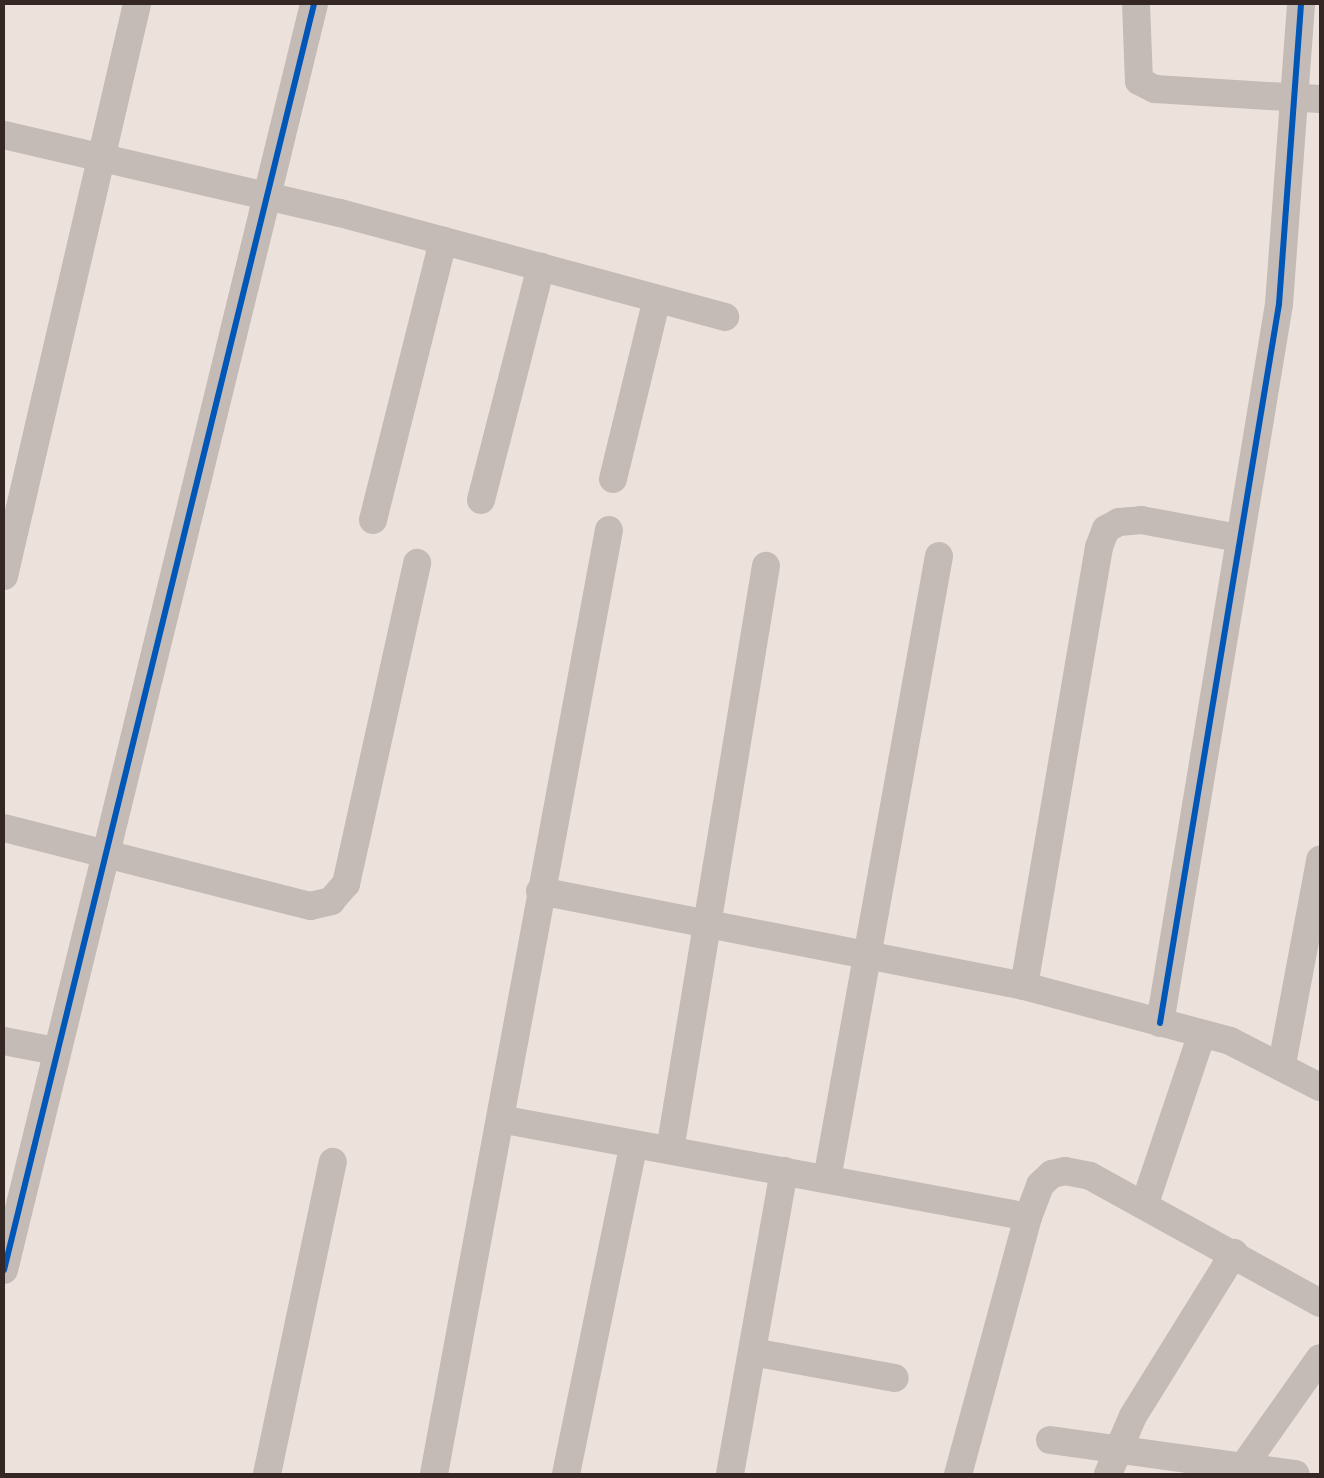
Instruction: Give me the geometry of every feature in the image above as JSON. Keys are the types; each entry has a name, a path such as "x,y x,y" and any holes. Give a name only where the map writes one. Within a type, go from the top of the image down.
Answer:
{"street":[{"path":"4,576 98,157 137,4"},
{"path":"4,1270 54,1051 105,852 314,4"},
{"path":"1136,4 1138,82 1155,89 1307,99"},
{"path":"1160,1024 1238,538 1279,304 1307,99 1301,4"},
{"path":"4,135 266,196 542,267 725,317"},
{"path":"373,520 443,241"},
{"path":"481,500 542,267"},
{"path":"613,479 657,299"},
{"path":"1024,986 1099,547 1106,529 1119,522 1141,520 1238,538"},
{"path":"434,1474 540,891 609,530"},
{"path":"827,1179 938,556"},
{"path":"4,828 105,852 310,906 331,901 346,884 417,563"},
{"path":"670,1150 766,566"},
{"path":"1282,1064 1320,860"},
{"path":"540,891 868,957 1024,986 1202,1034 1282,1064 1320,1087"},
{"path":"1145,1203 1202,1034"},
{"path":"4,1040 54,1051"},
{"path":"500,1119 1028,1217"},
{"path":"566,1474 634,1144"},
{"path":"267,1474 333,1162"},
{"path":"730,1474 784,1171"},
{"path":"958,1474 1028,1217 1040,1184 1065,1171 1090,1176 1145,1203 1320,1303"},
{"path":"1112,1462 1234,1253"},
{"path":"752,1352 895,1378"},
{"path":"1243,1467 1320,1358"},
{"path":"1050,1440 1112,1462 1243,1467 1296,1474"}],"cycle path":[{"path":"4,1270 314,4"},
{"path":"1160,1023 1279,304 1301,4"}]}
